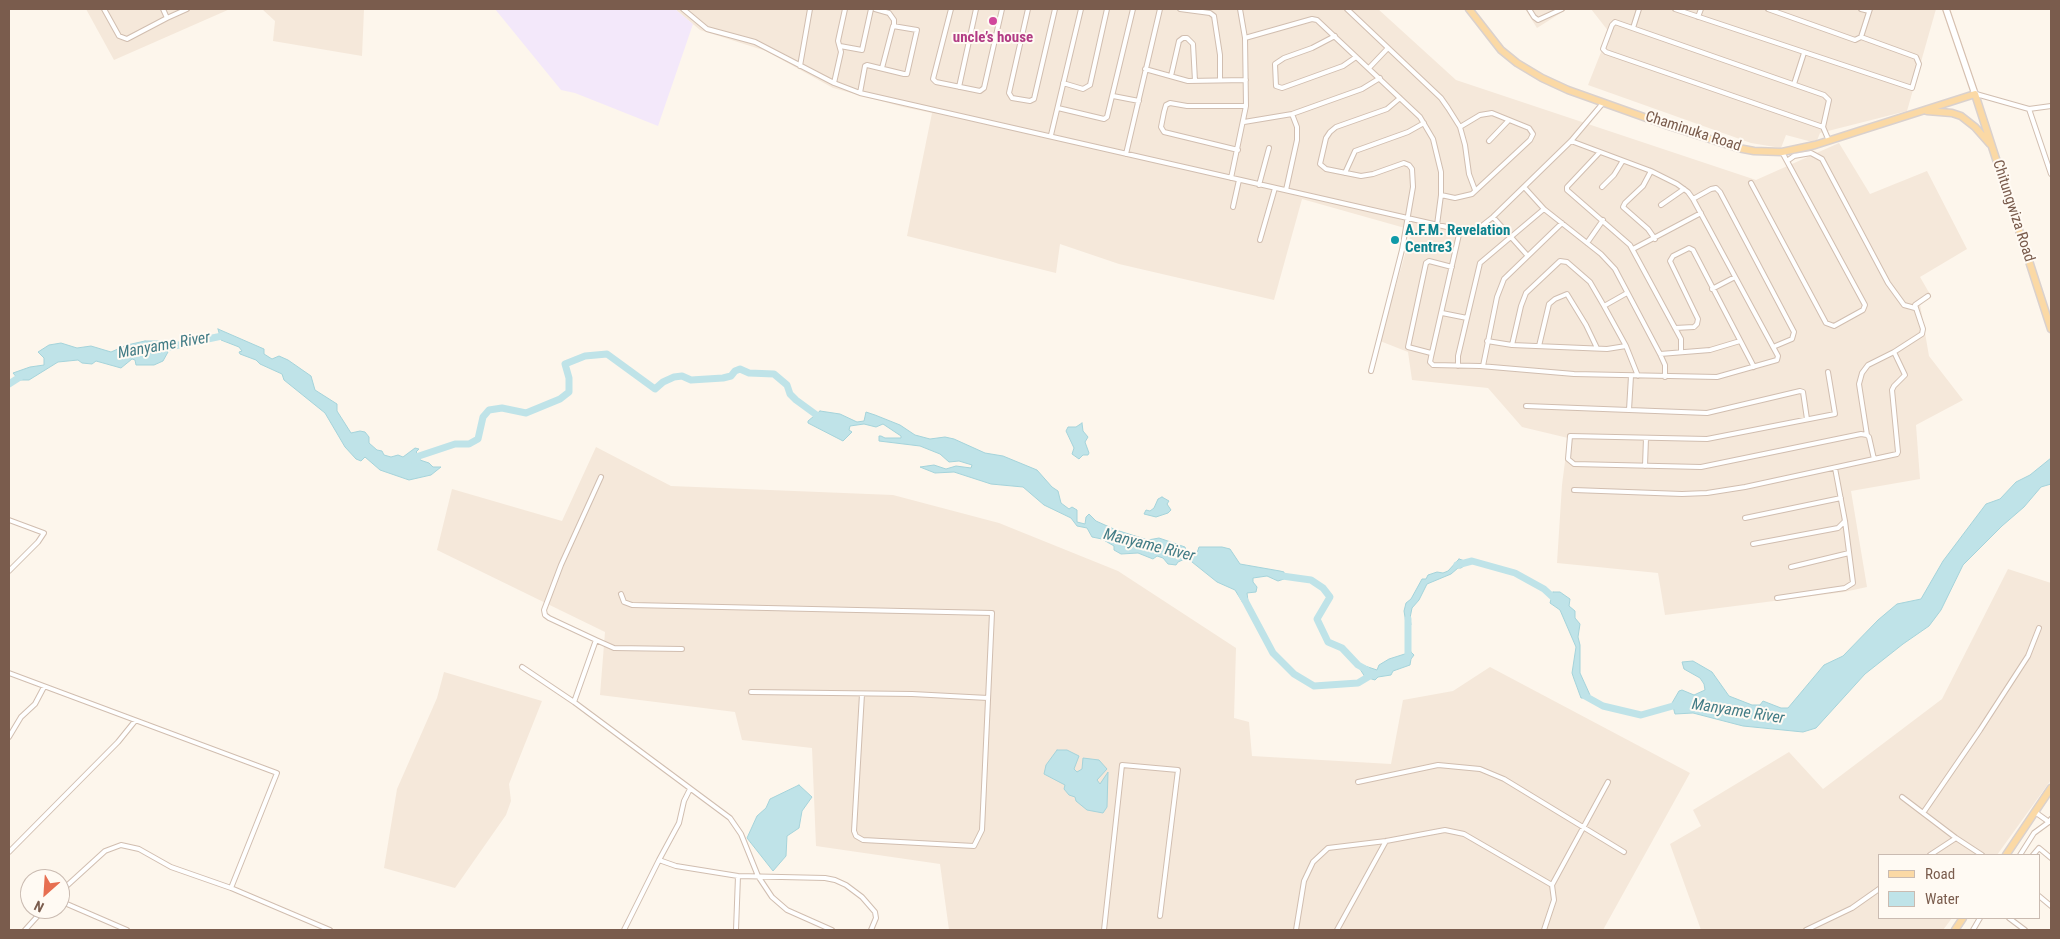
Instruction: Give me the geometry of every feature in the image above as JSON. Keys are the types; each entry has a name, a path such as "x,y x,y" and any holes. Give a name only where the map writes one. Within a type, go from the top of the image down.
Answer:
{"main road":[{"name":"Chaminuka Road","path":"1469,9 1493,41 1517,63 1555,84 1738,148 1754,151 1782,152 1830,141 1974,94"},
{"path":"1946,9 1974,94"},
{"name":"Chitungwiza Road","path":"1974,94 1993,147 2051,329"},
{"path":"1924,111 1952,113 1960,116 1976,127 1993,147"},
{"path":"2007,854 2051,788"},
{"path":"1954,930 1962,919"}],"street":[{"path":"104,9 118,36 124,39 130,39 187,9"},
{"path":"163,9 167,18"},
{"path":"682,9 706,29 726,36 750,40 834,84 860,93 1051,135 1259,185 1460,230 1479,228 1493,217 1571,142 1604,102"},
{"path":"800,66 810,9"},
{"path":"834,84 840,52 838,41 846,9"},
{"path":"840,46 862,50 873,9 889,13 894,20 894,25 882,68"},
{"path":"949,9 933,79 936,82 980,91 983,90 1002,9"},
{"path":"959,87 976,9"},
{"path":"1028,9 1009,94 1012,98 1030,101 1034,99 1055,9"},
{"path":"1051,135 1080,9"},
{"path":"1064,83 1083,89 1090,85 1107,9"},
{"path":"1058,108 1104,119 1108,115 1133,9"},
{"path":"1126,154 1160,9"},
{"path":"1180,9 1210,13 1214,16 1220,55 1220,80"},
{"path":"1231,178 1246,106 1245,38 1241,9"},
{"path":"1347,9 1441,98 1460,127 1471,182 1476,190"},
{"path":"1529,9 1538,20 1562,9"},
{"path":"1633,28 1639,9"},
{"path":"1675,9 1912,88 1919,64 1916,57 1861,37"},
{"path":"1698,17 1701,9"},
{"path":"1768,9 1855,40 1861,37 1870,10 1861,9"},
{"path":"1245,38 1312,19 1318,20 1380,78 1424,123 1437,151 1441,172 1441,195 1436,226"},
{"path":"1823,127 1616,56 1603,49 1612,24 1616,22 1824,95 1830,100 1823,127 1830,141"},
{"path":"860,93 866,65 904,74 908,72 918,32 916,29 894,25"},
{"path":"1335,36 1312,48 1284,58 1275,64 1275,82 1278,88 1343,66 1356,56"},
{"path":"1171,76 1179,41 1182,38 1187,38 1193,44 1195,81"},
{"path":"1368,68 1388,48"},
{"path":"1794,84 1804,53"},
{"path":"1146,69 1195,81 1246,80"},
{"path":"1244,122 1292,114 1362,89 1380,78"},
{"path":"1974,94 2029,109 2051,106"},
{"path":"1113,96 1138,101"},
{"path":"1371,371 1402,250 1413,187 1412,169 1409,165 1404,164 1367,175 1345,173 1321,166 1328,134 1336,127 1387,109 1400,98"},
{"path":"1238,150 1164,132 1161,127 1164,107 1170,103 1186,106 1246,106"},
{"path":"2029,109 2051,174"},
{"path":"1441,195 1455,198 1464,197 1476,190 1532,138 1532,130 1489,113 1480,115 1460,127"},
{"path":"1286,190 1297,140 1297,127 1292,114"},
{"path":"1489,141 1509,120"},
{"path":"1345,173 1355,151 1408,132 1424,123"},
{"path":"1460,230 1442,313 1431,353 1430,360 1433,365 1483,366 1574,374 1716,377 1777,360 1778,356 1774,347 1693,198 1684,189 1651,171 1571,142"},
{"path":"1259,185 1269,148"},
{"path":"1751,182 1826,323 1834,326 1863,310 1865,305 1782,152"},
{"path":"1599,153 1566,189 1603,220 1633,249 1681,339 1681,351"},
{"path":"1787,161 1794,156 1811,153 1822,159 1888,283 1904,305 1915,308"},
{"path":"1602,187 1614,175 1622,162"},
{"path":"1651,171 1643,186 1623,206 1648,229 1655,239"},
{"path":"1233,207 1239,180"},
{"path":"1260,240 1274,188"},
{"path":"1525,188 1544,208 1608,261 1628,292 1660,354 1665,365 1665,377"},
{"path":"1693,198 1711,189 1716,188 1720,192 1794,332 1792,339 1774,347"},
{"path":"1661,205 1684,189"},
{"path":"1458,366 1458,356 1466,318 1480,263 1544,208"},
{"path":"1633,249 1701,214"},
{"path":"1493,217 1528,255"},
{"path":"1586,243 1603,220"},
{"path":"1483,366 1497,297 1502,284 1508,274 1562,223"},
{"path":"1675,328 1694,327 1698,319 1671,265 1670,259 1686,248 1690,248 1754,367"},
{"path":"1512,345 1526,293 1560,262 1567,262 1590,282 1626,346 1638,376"},
{"path":"1431,353 1408,347 1426,263 1452,267"},
{"path":"1712,289 1735,276"},
{"path":"1604,306 1628,292"},
{"path":"1539,346 1549,304 1555,298 1564,294 1568,296 1576,308 1597,348"},
{"path":"1874,459 1867,435 1859,384 1862,374 1868,365 1894,352 1922,334 1915,304 1928,296"},
{"path":"1442,313 1466,318"},
{"path":"1487,341 1512,345 1539,346 1597,348 1626,346"},
{"path":"1660,354 1710,350 1740,341"},
{"path":"1574,490 1682,494 1707,493 1894,456 1898,452 1892,390 1905,375 1894,352"},
{"path":"1828,372 1835,414 1707,439 1570,436 1568,459 1574,464 1701,467 1861,434 1867,435"},
{"path":"1629,410 1630,376"},
{"path":"1526,406 1706,413 1800,391 1802,392 1807,419"},
{"path":"1645,466 1646,438"},
{"path":"1777,598 1851,586 1845,521 1835,468"},
{"path":"601,477 561,565 544,610 545,615 614,648 682,649"},
{"path":"1744,518 1841,498"},
{"path":"9,520 44,533 38,542 9,571"},
{"path":"1753,544 1838,528 1845,521"},
{"path":"1791,566 1849,553"},
{"path":"621,594 624,602 632,605 992,613 982,830 974,846 863,840 856,836 854,831 862,694"},
{"path":"1923,813 1976,737 2028,656 2039,628"},
{"path":"574,702 596,640"},
{"path":"522,667 574,702 730,818 741,834 758,876 772,897 782,907 832,930"},
{"path":"9,673 277,773 231,888"},
{"path":"9,737 21,717 35,704 44,687"},
{"path":"751,692 912,694 988,698"},
{"path":"9,852 118,742 135,721"},
{"path":"1104,930 1122,765 1178,770 1160,916"},
{"path":"1358,782 1438,765 1480,769 1504,779 1624,852"},
{"path":"1544,930 1554,900 1552,885 1608,782"},
{"path":"624,930 680,822 684,801 690,789"},
{"path":"1902,797 1980,854"},
{"path":"2021,854 2034,832 2050,820 2035,812"},
{"path":"1296,930 1304,881 1313,862 1328,848 1386,841 1445,830 1464,834 1552,885"},
{"path":"1932,854 1956,838"},
{"path":"1337,930 1386,841"},
{"path":"70,883 105,850 121,845 139,849 171,867 231,888 330,930"},
{"path":"2034,854 2039,848 2051,858"},
{"path":"659,860 676,866 738,876 825,878 846,885 862,897 875,912 876,918 871,930"},
{"path":"736,930 738,876"},
{"path":"1806,930 1852,908 1878,890"},
{"path":"2040,897 2051,906"},
{"path":"70,905 127,930"},
{"path":"25,930 35,919"},
{"path":"1973,930 1979,919"},
{"path":"2010,919 2025,930"}],"shaded area":[{"path":"86,9 230,9 114,60"},
{"path":"262,9 364,9 362,56 273,41 275,21"},
{"path":"495,9 675,9 693,24 658,126 575,93 561,90"},
{"path":"675,9 1378,9 1456,80 1756,180 1839,143 1870,194 1927,171 1967,249 1920,277 1931,296 1920,304 1929,356 1963,400 1916,425 1920,479 1851,491 1867,587 1844,592 1665,615 1658,573 1557,563 1562,485 1568,438 1522,427 1488,388 1412,380 1408,352 1380,341 1412,230 1302,199 1274,300 1119,264 1060,244 1056,273 907,236 932,113 833,88 766,51 700,30"},
{"path":"1525,9 1567,9 1537,28"},
{"path":"1591,9 1936,9 1907,111 1820,133 1816,143 1786,135 1781,148 1751,143 1588,85 1609,32"},
{"path":"596,447 671,486 893,495 999,523 1118,571 1236,648 1234,718 1249,722 1252,756 1391,764 1403,700 1453,691 1490,667 1690,773 1603,930 949,930 940,864 816,846 812,748 742,740 735,712 600,695 605,632 437,550 452,489 562,521"},
{"path":"2008,569 2051,583 2051,780 1998,854 1878,854 1878,919 1951,919 1943,930 1701,930 1670,844 1701,826 1693,810 1789,752 1823,789 1942,699"},
{"path":"444,672 542,701 509,784 511,801 506,815 455,888 384,868 397,789 437,698"}],"water":[{"path":"218,329 264,349 264,354 272,359 279,356 288,360 311,376 315,390 337,404 337,411 351,433 365,432 369,437 369,443 377,450 382,451 384,455 403,457 415,448 419,449 416,452 420,460 429,463 433,467 441,467 431,475 409,480 380,470 365,457 361,461 356,459 345,447 325,413 284,380 282,374 240,354 239,352 242,351 239,347 221,340"},
{"path":"145,341 159,341 163,344 168,352 163,361 154,365 136,365 135,360 132,359 121,368 96,361 92,364 82,363 78,360 58,362 29,380 19,380 13,373 30,367 44,365 44,358 38,352 49,345 61,343 77,348 91,346 111,352 127,345"},
{"path":"820,411 840,414 857,422 864,421 866,412 900,425 915,435 930,439 945,437 954,439 985,453 1003,456 1037,470 1058,491 1061,503 1069,509 1072,507 1077,510 1077,522 1085,524 1086,517 1089,514 1096,521 1116,530 1148,540 1159,538 1185,547 1186,551 1196,556 1199,547 1230,549 1240,564 1284,572 1284,579 1278,581 1267,576 1253,578 1253,582 1257,587 1256,592 1247,593 1248,601 1243,603 1235,590 1217,582 1187,558 1176,565 1168,564 1163,558 1157,556 1153,559 1138,553 1121,554 1114,550 1114,546 1102,539 1092,537 1087,528 1077,526 1071,518 1044,505 1023,487 991,484 954,472 935,473 920,467 934,465 946,469 956,466 971,468 972,465 959,461 949,462 940,454 920,446 879,441 879,436 901,438 901,436 883,424 876,427 864,424 850,426 849,430 852,432 843,441 808,423"},
{"path":"1082,423 1083,431 1088,437 1085,442 1089,453 1079,459 1072,454 1074,448 1066,431 1068,427 1076,427"},
{"path":"2051,458 2051,484 2041,487 2024,507 1963,565 1941,610 1929,626 1865,674 1816,728 1803,732 1743,726 1693,713 1675,714 1672,703 1679,691 1682,690 1694,695 1705,690 1700,678 1684,669 1682,662 1693,661 1712,672 1729,696 1752,705 1760,705 1763,701 1781,708 1788,708 1824,665 1843,656 1878,620 1897,604 1921,599 1943,561 1986,504 2000,499 2016,482 2030,475"},
{"path":"1162,497 1169,501 1167,504 1171,510 1168,513 1156,517 1144,514 1146,510 1150,511 1154,508 1158,499"},
{"path":"1459,559 1465,561 1465,565 1451,574 1427,584 1419,600 1412,608 1411,625 1407,629 1404,611 1406,603 1411,599 1422,579 1426,579 1428,575 1437,572 1443,573 1448,571"},
{"path":"1553,592 1560,592 1570,599 1569,606 1575,611 1575,618 1580,624 1578,637 1580,645 1580,673 1590,695 1587,698 1581,698 1572,673 1576,647 1560,610 1550,603"},
{"path":"1411,652 1414,655 1410,665 1393,671 1391,675 1378,677 1375,680 1365,677 1360,669 1362,665 1377,670 1379,665 1389,659"},
{"path":"1057,750 1067,750 1079,756 1074,769 1077,772 1082,769 1083,758 1099,760 1107,769 1097,780 1100,784 1108,772 1107,807 1103,813 1087,810 1076,801 1075,797 1069,795 1064,789 1065,785 1044,774 1046,765"},
{"path":"799,785 812,797 802,811 799,828 787,836 786,856 773,871 747,838 757,816 766,808 770,799"}],"waterway":[{"name":"Manyame River","path":"155,350 222,336 227,338"},
{"name":"Manyame River","path":"415,463 419,456 455,444 469,444 478,439 483,417 489,410 502,408 526,413 560,399 569,392 569,378 565,364 585,356 607,354 655,389 663,382 674,377 682,376 691,380 723,378 731,376 740,369 749,373 774,374 787,385 790,394 796,400 822,419"},
{"name":"Manyame River","path":"9,384 23,375"},
{"name":"Manyame River","path":"1457,565 1472,561 1515,573 1544,589 1557,601"},
{"name":"Manyame River","path":"1275,575 1311,580 1323,588 1330,597 1317,619 1328,642 1342,648 1358,665 1367,670"},
{"path":"1242,595 1273,653 1294,674 1314,686 1358,683 1373,674"},
{"name":"Manyame River","path":"1405,659 1408,657 1408,619"},
{"name":"Manyame River","path":"1583,690 1585,696 1603,706 1641,715 1680,704"}],"place":[{"name":"uncle’s house","path":"993,21"},
{"name":"A.F.M. Revelation Centre3","path":"1395,240"}]}
